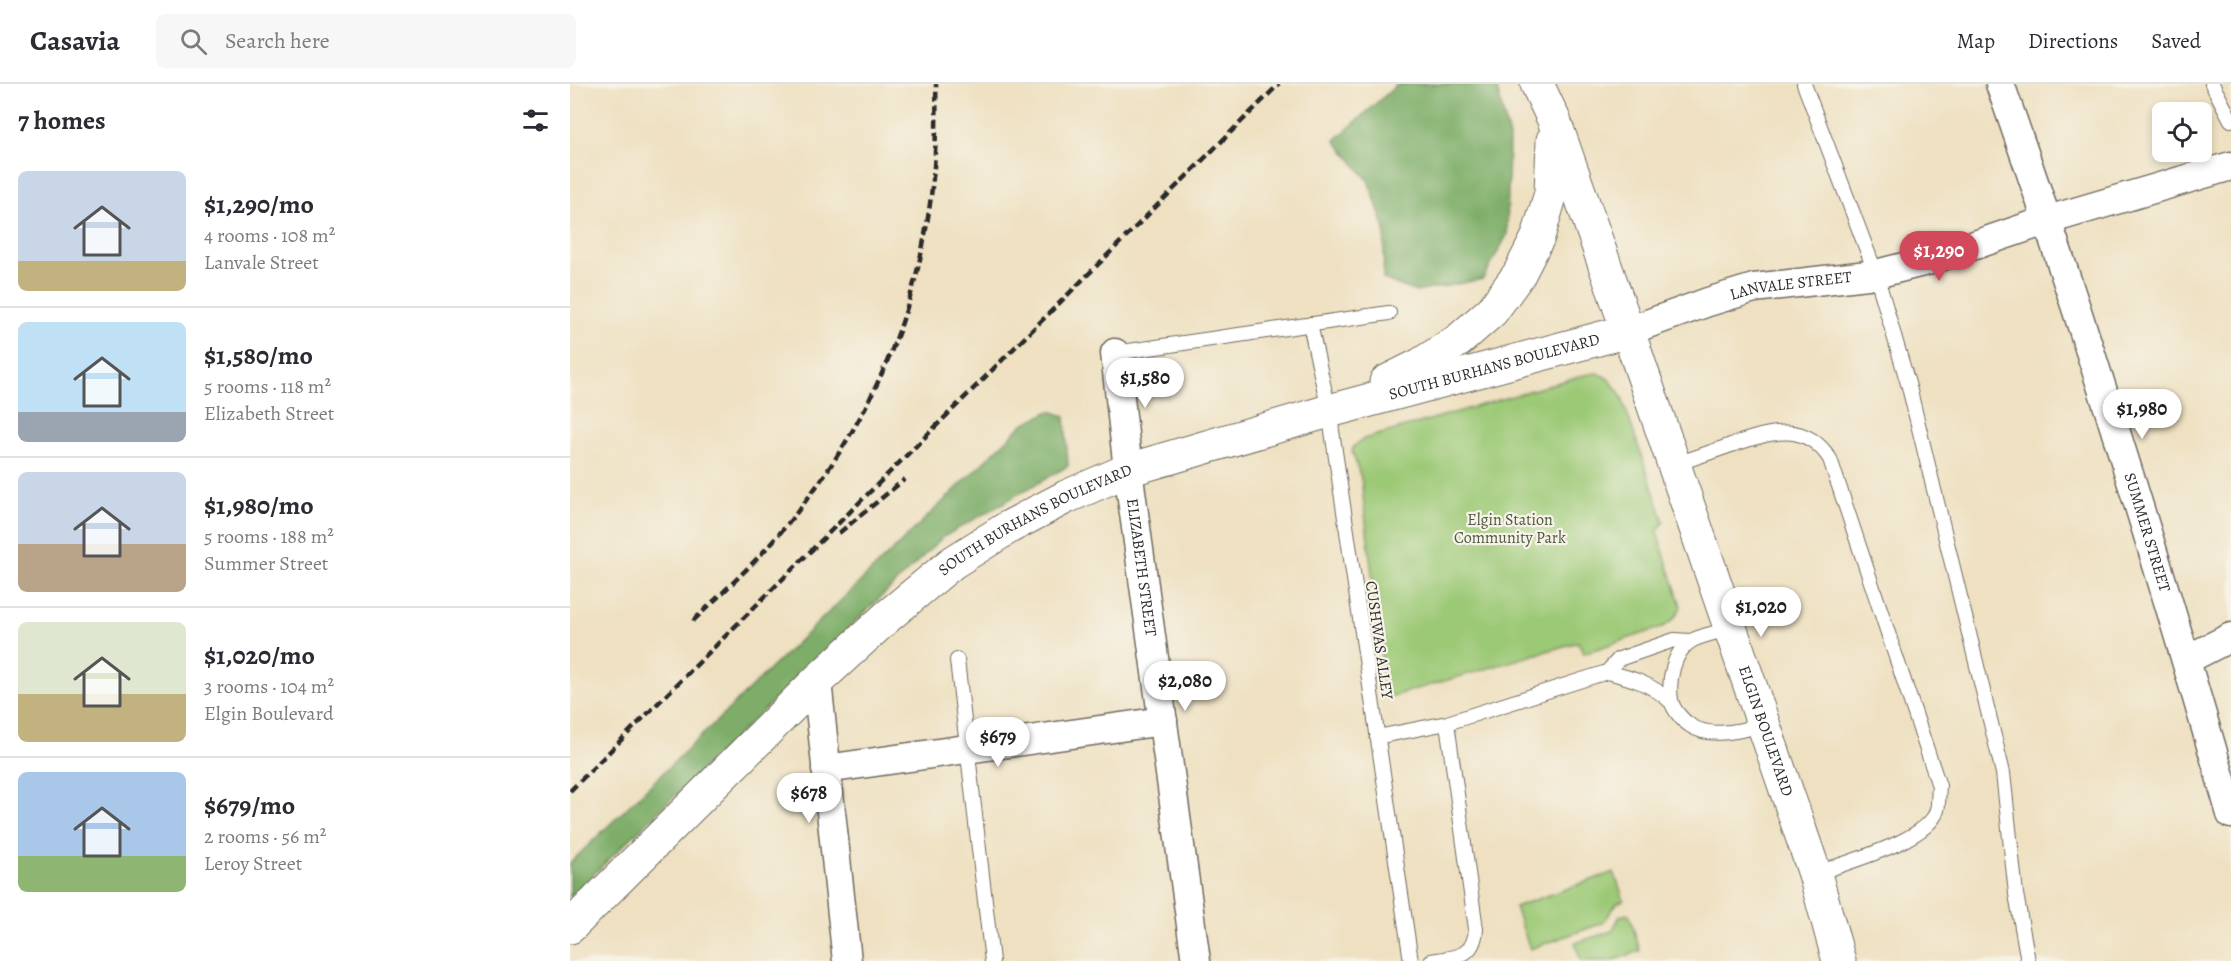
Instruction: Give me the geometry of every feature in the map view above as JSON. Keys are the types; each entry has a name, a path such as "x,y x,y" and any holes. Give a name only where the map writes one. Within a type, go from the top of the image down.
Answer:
{"main road":[{"name":"ELGIN BOULEVARD","path":"1537,84 1554,120 1731,628 1815,874 1839,961"},
{"path":"1329,411 1420,364 1459,340 1492,311 1519,274 1538,237 1551,193 1554,120"},
{"name":"SOUTH BURHANS BOULEVARD","path":"570,927 817,681 888,616 952,563 1009,527 1056,502 1128,470 1329,411 1628,331"}],"street":[{"name":"SUMMER STREET","path":"2000,84 2048,220 2186,660 2231,814"},
{"name":"LANVALE STREET","path":"1628,331 1754,288 1876,274 1931,260 2048,220 2231,166"},
{"name":"ELIZABETH STREET","path":"1115,353 1128,470 1196,961"},
{"path":"2186,660 2231,637"},
{"path":"817,681 847,961"},
{"path":"826,769 1163,721"}],"lane":[{"path":"1804,84 1876,274 1909,387 2003,773 2016,894 2028,961"},
{"path":"2212,84 2231,120"},
{"path":"1115,353 1389,313"},
{"name":"CUSHWAS ALLEY","path":"1310,324 1329,411 1411,961"},
{"path":"1674,465 1767,434 1789,432 1808,437 1822,448 1830,459 1939,786 1937,811 1924,827 1903,842 1815,874"},
{"path":"1377,737 1447,723 1607,672 1619,659 1674,640 1690,641 1731,628"},
{"path":"1671,702 1672,674 1677,654 1690,641"},
{"path":"957,660 992,961"},
{"path":"1607,672 1638,680 1658,690 1691,726 1709,732 1737,732 1764,725"},
{"path":"1431,961 1466,952 1475,942 1476,936 1447,723"}],"green space":[{"path":"1398,84 1496,84 1509,137 1507,235 1483,279 1416,292 1383,279 1385,229 1368,180 1335,140"},
{"name":"Elgin Station Community Park","path":"1597,373 1608,379 1621,395 1664,522 1657,532 1681,606 1675,617 1660,628 1584,653 1578,642 1386,698 1361,478 1352,451 1354,446 1364,439"},
{"path":"1050,411 1065,416 1068,466 943,537 570,897 570,863 1023,424"},
{"path":"1614,872 1624,900 1617,903 1603,923 1530,949 1515,907"},
{"path":"1629,914 1640,951 1611,961 1581,961 1575,943 1612,931 1620,916"}],"railway":[{"path":"693,621 770,545 819,483 852,432 879,379 902,324 918,267 929,208 935,147 936,84"},
{"path":"570,791 1279,84"},
{"path":"839,533 905,479"}]}
